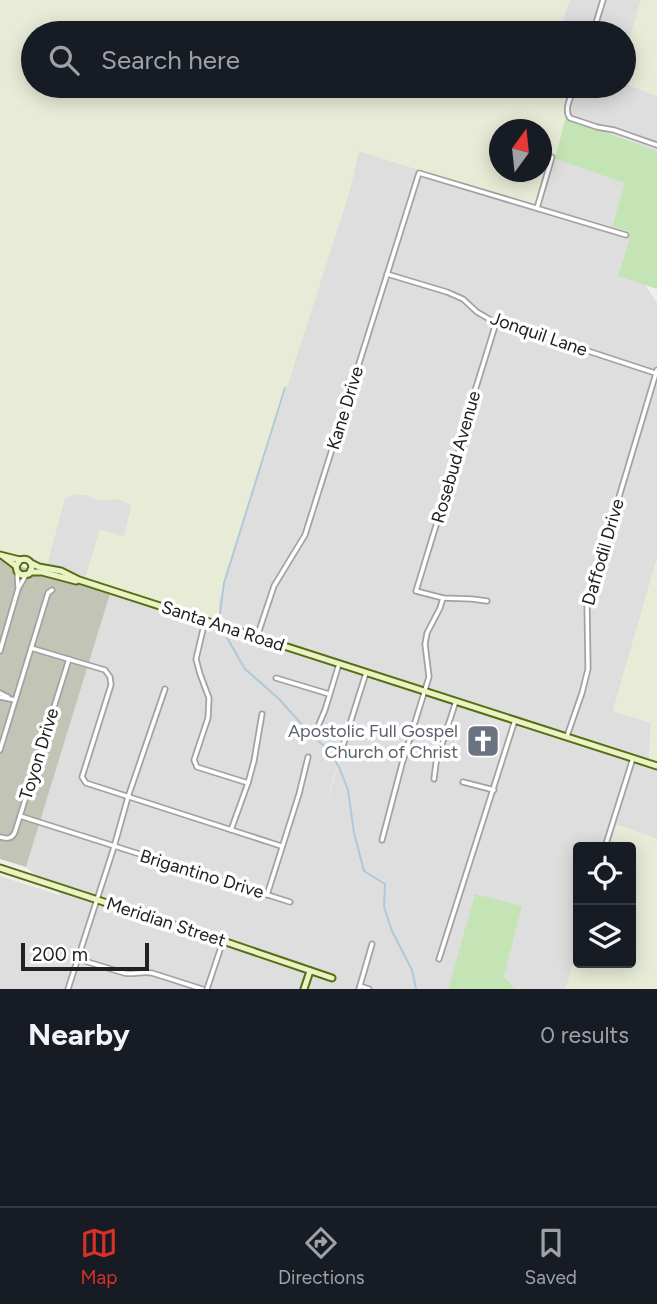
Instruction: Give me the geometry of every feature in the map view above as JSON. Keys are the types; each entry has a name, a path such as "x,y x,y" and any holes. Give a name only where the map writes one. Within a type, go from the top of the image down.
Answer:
{"street":[{"path":"597,21 603,0"},
{"path":"571,98 567,110 570,118 657,145"},
{"name":"Kane Drive","path":"257,637 274,586 305,535 419,173 537,209"},
{"path":"545,182 537,209 626,236"},
{"name":"Jonquil Lane","path":"387,274 463,299 496,323 657,372"},
{"name":"Rosebud Avenue","path":"443,598 416,592 496,323"},
{"name":"Daffodil Drive","path":"567,736 589,665 587,604 657,372"},
{"name":"Santa Ana Road","path":"2,556 25,559 39,567 61,571 79,580 657,766"},
{"name":"Santa Ana Road","path":"2,556 21,575 42,572 72,581 79,580"},
{"path":"18,589 16,569 20,560"},
{"path":"0,651 18,589 32,567 31,563"},
{"path":"0,750 48,593 52,590"},
{"path":"382,840 429,677 425,644 430,626 443,598 487,601"},
{"path":"205,621 197,659 209,698 208,718 194,760 197,767 248,783"},
{"path":"31,648 105,670 110,677 111,685 82,778 86,783 281,846"},
{"name":"Toyon Drive","path":"0,837 13,836 69,659"},
{"path":"319,724 339,664"},
{"path":"341,752 366,673"},
{"path":"276,678 329,694"},
{"path":"68,989 165,689"},
{"path":"0,695 15,700"},
{"path":"433,779 456,701"},
{"path":"231,830 254,761 261,714"},
{"path":"439,959 515,720"},
{"path":"267,894 308,757"},
{"path":"607,842 633,758"},
{"path":"463,782 494,790"},
{"name":"Brigantino Drive","path":"20,816 290,902"},
{"name":"Meridian Street","path":"0,868 332,978"},
{"path":"78,959 124,973 146,972 205,989 223,940"},
{"path":"369,989 359,988 372,944"},
{"path":"304,989 310,971"}],"shaded area":[{"path":"0,0 570,0 562,21 21,21 21,98 572,98 555,159 552,158 552,119 489,119 489,182 541,182 535,206 359,151 350,190 218,603 219,614 229,625 85,579 100,530 124,536 132,506 119,499 98,500 87,495 76,494 65,498 46,567 0,552"},
{"path":"570,0 641,0 635,21 562,21"},
{"path":"641,0 657,0 657,96 636,88 635,21"},
{"path":"636,88 657,96 657,151 571,120 566,116 571,98 636,98"},
{"path":"359,151 535,206 541,182 552,182 552,157 626,183 612,225 631,232 618,276 644,283 657,303 657,558 613,711 651,723 649,760 229,625 219,614 218,603"},
{"path":"75,494 99,500 119,499 132,505 124,537 100,530 85,579 46,567 65,498"},
{"path":"657,559 657,762 649,760 651,723 613,711"},
{"path":"0,560 110,594 26,867 0,859"},
{"path":"110,594 365,675 321,819 367,676 657,770 657,839 617,825 612,842 573,842 573,965 566,989 515,989 504,976 521,906 448,989 0,989 0,876 62,896 26,867"},
{"path":"478,712 512,722 501,761 486,756 487,752 491,753 497,730 490,728 486,731 472,727"},
{"path":"616,825 657,839 657,989 566,989 573,965 573,968 636,968 636,842 611,842"}],"green space":[{"path":"566,116 657,151 657,289 618,276 631,232 612,226 625,183 555,159"},
{"path":"475,894 522,906 504,976 515,989 448,989"}],"waterway":[{"path":"219,621 224,583 285,388"},
{"path":"222,629 245,669 327,748 339,767 348,790 354,833 364,871 385,884 384,907 392,931 412,970 416,989"}],"place":[{"name":"Apostolic Full Gospel Church of Christ","path":"483,741"}]}
